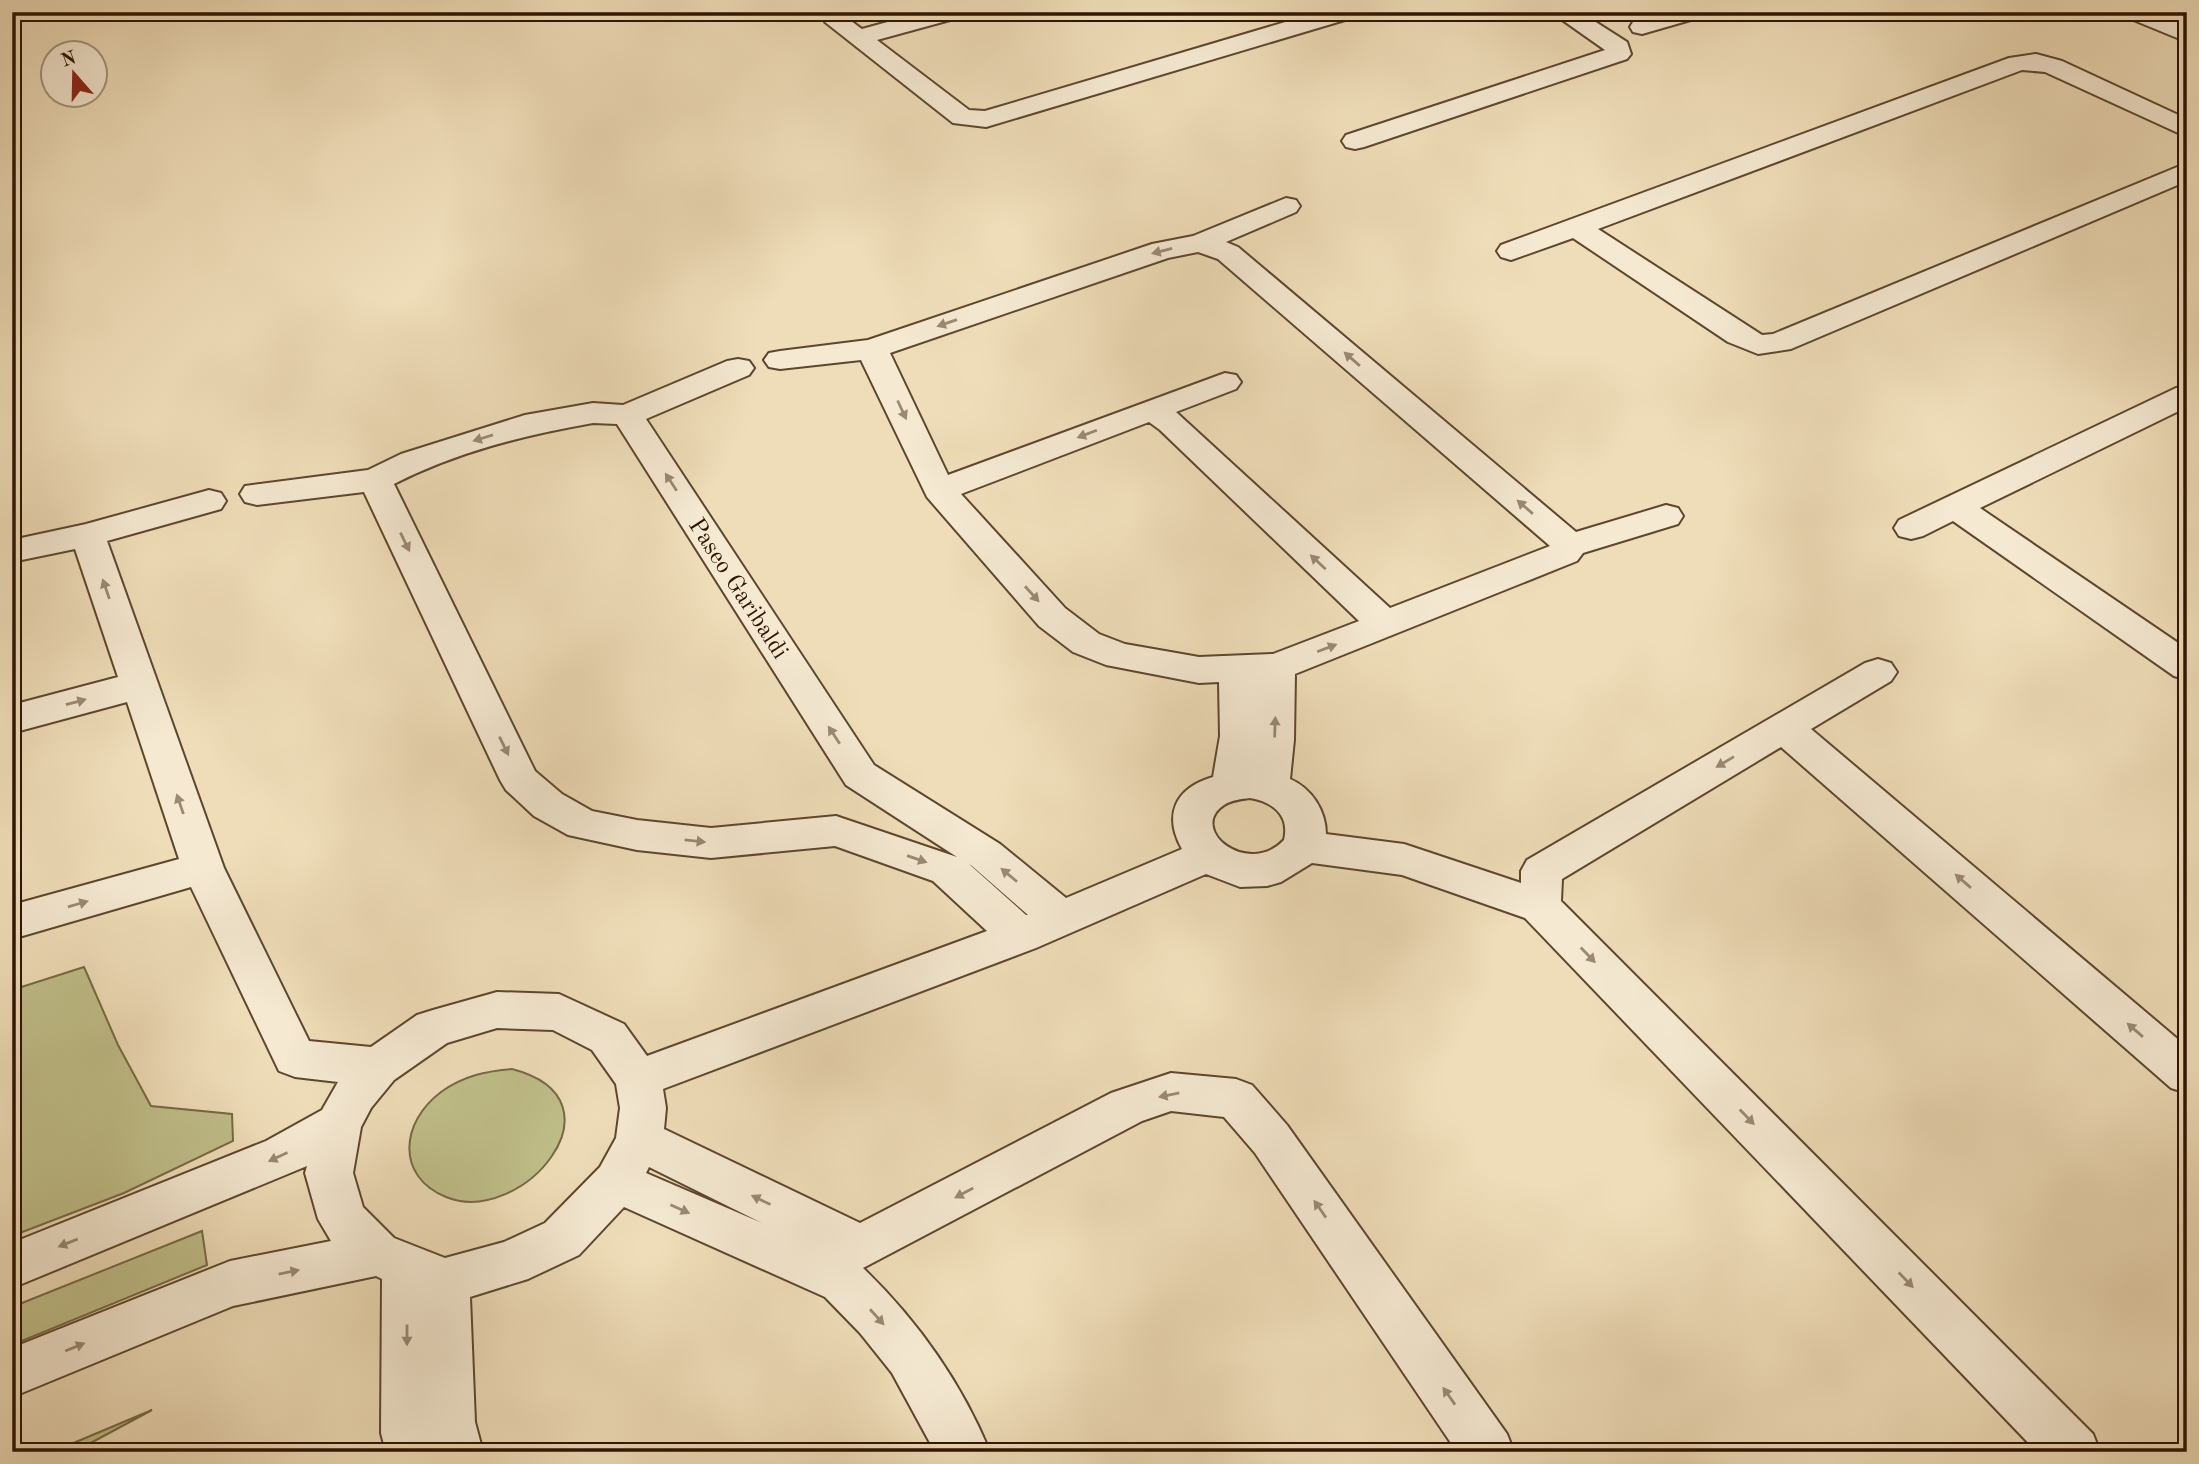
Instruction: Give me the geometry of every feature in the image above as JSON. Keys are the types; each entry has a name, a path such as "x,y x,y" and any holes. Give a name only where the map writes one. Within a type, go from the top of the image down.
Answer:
{"street":[{"path":"858,38 952,12"},
{"path":"837,22 961,117 972,120 986,119 1346,12"},
{"path":"1355,141 1618,54 1618,47 1608,39 1563,12"},
{"path":"1642,27 1692,12"},
{"path":"2135,12 2187,35"},
{"path":"1511,251 2018,63 2036,62 2053,66 2187,129"},
{"path":"1578,228 1739,337 1758,345 1780,342 2187,171"},
{"path":"780,360 872,349 1117,264 1162,250 1200,243 1286,206"},
{"path":"1200,243 1228,253 1570,545"},
{"path":"872,349 939,490 1052,617 1086,643 1119,656 1199,670 1277,667 1565,553 1570,545 1666,516"},
{"path":"257,494 375,481 413,461 525,425 593,413 627,415 738,368"},
{"path":"939,490 1225,382"},
{"path":"1911,528 2187,395"},
{"path":"1151,409 1171,423 1386,625"},
{"name":"Paseo Garibaldi","path":"627,415 860,775 986,855 1062,919"},
{"path":"375,481 520,780 548,805 582,824 637,835 711,843 836,831 948,870 1021,936"},
{"path":"12,551 88,535 209,501"},
{"path":"1955,507 2187,667"},
{"path":"88,535 203,868 295,1058 378,1067"},
{"path":"1250,785 1275,740 1277,667"},
{"path":"1238,670 1239,736 1250,785"},
{"path":"1540,906 1542,871 1878,672"},
{"path":"12,719 139,685"},
{"path":"1784,728 2187,1074"},
{"path":"836,831 860,775"},
{"path":"1250,785 1286,795 1299,806 1306,819 1307,833 1303,846 1293,858 1278,866 1241,870 1223,865 1207,856 1196,843 1191,828 1192,813 1200,800 1214,790 1250,785"},
{"path":"1303,846 1404,860 1540,906 2074,1452"},
{"path":"638,1079 1021,936 1207,856"},
{"path":"12,922 203,868"},
{"path":"12,1373 230,1283 410,1267 511,1263 562,1239 628,1161 643,1108 638,1079 608,1037 559,1012 497,1010 433,1028 378,1067 355,1094 338,1124 329,1173 342,1219 410,1267 457,1452"},
{"path":"851,1264 1127,1107 1171,1092 1236,1099 1271,1139 1488,1452"},
{"path":"12,1266 283,1156 338,1124"},
{"path":"628,1161 851,1264 878,1316 910,1356 964,1452"},
{"path":"410,1267 407,1433 412,1452"}],"shaded area":[{"path":"84,967 118,1045 151,1106 232,1114 233,1141 124,1193 12,1236 12,990"},
{"path":"512,1069 546,1085 562,1106 563,1131 552,1156 531,1178 505,1194 475,1202 446,1197 430,1188 418,1176 411,1162 409,1148 418,1118 441,1092 458,1082 484,1073"},
{"path":"202,1231 207,1265 12,1345 12,1307"},
{"path":"152,1410 74,1452 52,1452"}]}
